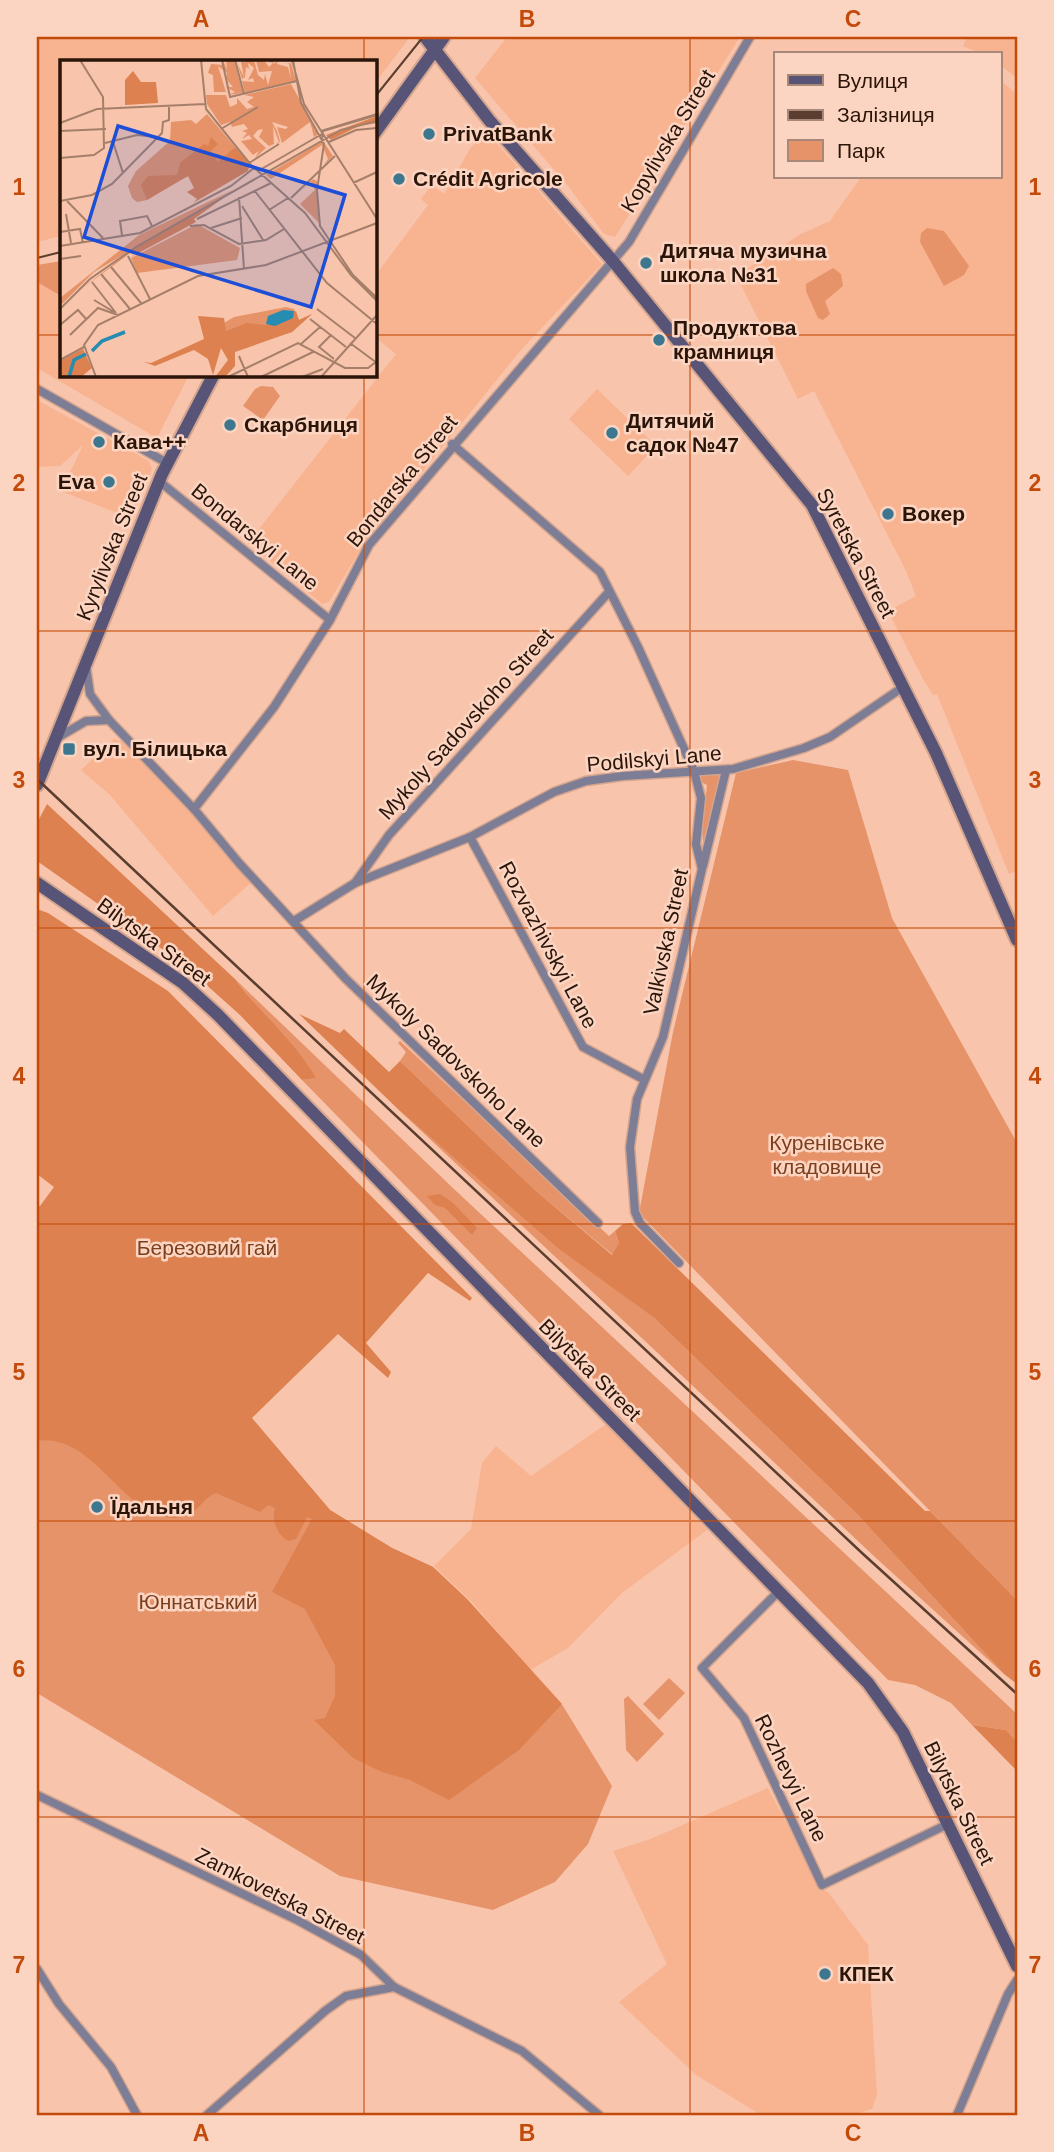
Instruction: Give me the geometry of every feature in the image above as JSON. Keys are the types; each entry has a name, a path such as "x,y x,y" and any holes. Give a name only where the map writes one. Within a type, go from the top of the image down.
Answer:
{"main road":[{"name":"Syretska Street","path":"425,37 502,135 612,260 807,497 936,753 1017,940"},
{"path":"376,131 444,37"},
{"name":"Kyrylivska Street","path":"37,785 159,481 213,376"},
{"name":"Bilytska Street","path":"37,883 183,983 218,1015 779,1591 884,1704 903,1732 1017,1966"}],"street":[{"name":"Kopylivska Street","path":"612,260 629,242 750,37"},
{"name":"Bondarska Street","path":"194,809 274,707 330,620 369,545 452,444 612,260"},
{"path":"37,389 167,463"},
{"name":"Valkivska Street","path":"452,444 600,572 608,593 638,647 694,771 701,798 696,844 702,869 663,1037 643,1079 630,1147 635,1212 640,1223 679,1264"},
{"name":"Bondarskyi Lane","path":"159,481 330,620"},
{"name":"Mykoly Sadovskoho Street","path":"355,883 389,835 608,593"},
{"path":"85,663 90,694 108,719 194,809 294,921"},
{"name":"Podilskyi Lane","path":"294,921 355,883 470,837 546,795 586,781 726,770 830,737 903,687"},
{"path":"57,738 86,721 108,719"},
{"path":"702,869 726,770"},
{"name":"Rozvazhivskyi Lane","path":"470,837 583,1047 643,1079"},
{"name":"Mykoly Sadovskoho Lane","path":"294,921 346,979 598,1223"},
{"name":"Rozhevyi Lane","path":"779,1591 702,1668 744,1718 822,1885 948,1824"},
{"name":"Zamkovetska Street","path":"37,1795 297,1920 361,1955 394,1987 522,2051 599,2115"},
{"path":"37,1969 59,2004 111,2067 137,2115"},
{"path":"957,2115 1008,1994 1017,1980"},
{"path":"207,2115 335,2004 365,1990 394,1987"}],"shaded area":[{"path":"37,37 410,37 376,82 376,60 60,60 60,236 37,242"},
{"path":"507,37 740,37 615,237 604,234 568,186 475,78"},
{"path":"967,37 1017,37 1017,78 1002,67 1002,52 977,52 963,46"},
{"path":"1002,82 1017,94 1017,871 1009,874 937,694 933,695 923,679 888,611 916,596 906,571 814,391 798,399 738,279 747,269 799,235 830,221 860,178 1002,178"},
{"path":"487,132 602,264 521,350 363,545 329,602 322,604 248,543 396,354 376,338 376,275 428,205 421,199 432,185 444,194 471,147"},
{"path":"37,282 60,295 60,376 188,376 157,438 37,368"},
{"name":"Дитячий садок №47","path":"597,389 656,446 628,476 569,419"},
{"path":"37,400 149,461 152,469 130,518 61,491 83,445 60,466 37,467"},
{"path":"114,739 129,744 253,881 213,916 109,794 81,770"},
{"path":"606,1424 707,1530 622,1593 568,1648 530,1670 472,1602 434,1566 471,1529 482,1463 496,1446 531,1476"},
{"path":"768,1788 821,1889 828,1892 868,1945 877,2095 872,2109 854,2115 761,2115 696,2075 619,2002 667,1964 613,1851 648,1840"}],"green space":[{"path":"927,228 944,231 969,266 964,275 944,286 920,242 921,233"},
{"path":"60,261 60,295 37,282 37,265"},
{"path":"833,268 841,274 843,286 825,301 830,314 823,320 818,318 806,291 806,284"},
{"path":"261,386 273,387 280,396 263,420 243,406 255,389"},
{"name":"Куренівське кладовище","path":"793,760 848,770 892,918 1017,1143 1017,1600 639,1213 673,1032 736,773"},
{"path":"702,772 718,773 721,777 704,848 702,832 707,785 699,781"},
{"path":"47,804 235,979 298,1052 316,1078 302,1080 240,1015 182,963 37,861 37,823"},
{"name":"Березовий гай","path":"37,909 48,913 168,991 472,1298 470,1301 428,1273 366,1343 391,1372 388,1378 338,1334 252,1418 330,1510 392,1548 433,1567 467,1599 562,1704 519,1750 449,1800 410,1780 382,1772 353,1758 314,1720 325,1718 335,1696 335,1665 305,1609 272,1592 312,1519 307,1517 296,1539 289,1541 281,1535 276,1526 275,1508 268,1505 260,1512 216,1493 186,1516 165,1517 147,1510 129,1497 78,1451 59,1442 37,1441 37,1205 40,1206 54,1187 37,1174"},
{"path":"235,979 455,1190 1017,1714 1017,1742 1006,1730 972,1725 951,1703 915,1685 888,1680 302,1080 315,1078"},
{"path":"299,1014 340,1033 344,1029 389,1072 400,1061 536,1191 612,1255 619,1243 615,1231 623,1224 631,1223 925,1511 930,1511 1017,1600 1017,1684 1004,1674 857,1514 654,1318 558,1248 400,1111"},
{"path":"400,1041 609,1236 615,1231 619,1243 613,1255 536,1191 400,1061 406,1052 398,1043"},
{"path":"400,1111 558,1247 654,1318 857,1514 1004,1674 876,1558"},
{"path":"440,1194 452,1202 477,1228 472,1235 445,1208 435,1205 427,1196"},
{"name":"Юннатський","path":"37,1368 251,1418 330,1510 392,1548 433,1567 467,1599 563,1706 612,1786 588,1844 555,1882 493,1910 340,1876 37,1693"},
{"path":"669,1678 685,1693 659,1720 643,1704"},
{"path":"628,1696 664,1734 637,1762 626,1750 624,1699"},
{"path":"972,1725 1006,1730 1017,1742 1017,1771"}],"tram line":[{"path":"376,96 423,37"},
{"path":"37,258 60,252"}],"railway":[{"path":"37,779 862,1553 1017,1694"}],"place":[{"name":"PrivatBank","path":"429,134"},
{"name":"Crédit Agricole","path":"399,179"},
{"name":"Дитяча музична школа №31","path":"646,263"},
{"name":"Продуктова крамниця","path":"659,340"},
{"name":"Скарбниця","path":"230,425"},
{"name":"Дитячий садок №47","path":"612,433"},
{"name":"Кава++","path":"99,442"},
{"name":"Eva","path":"109,482"},
{"name":"Вокер","path":"888,514"},
{"name":"вул. Білицька","path":"69,749"},
{"name":"Їдальня","path":"97,1507"},
{"name":"КПЕК","path":"825,1974"}]}
